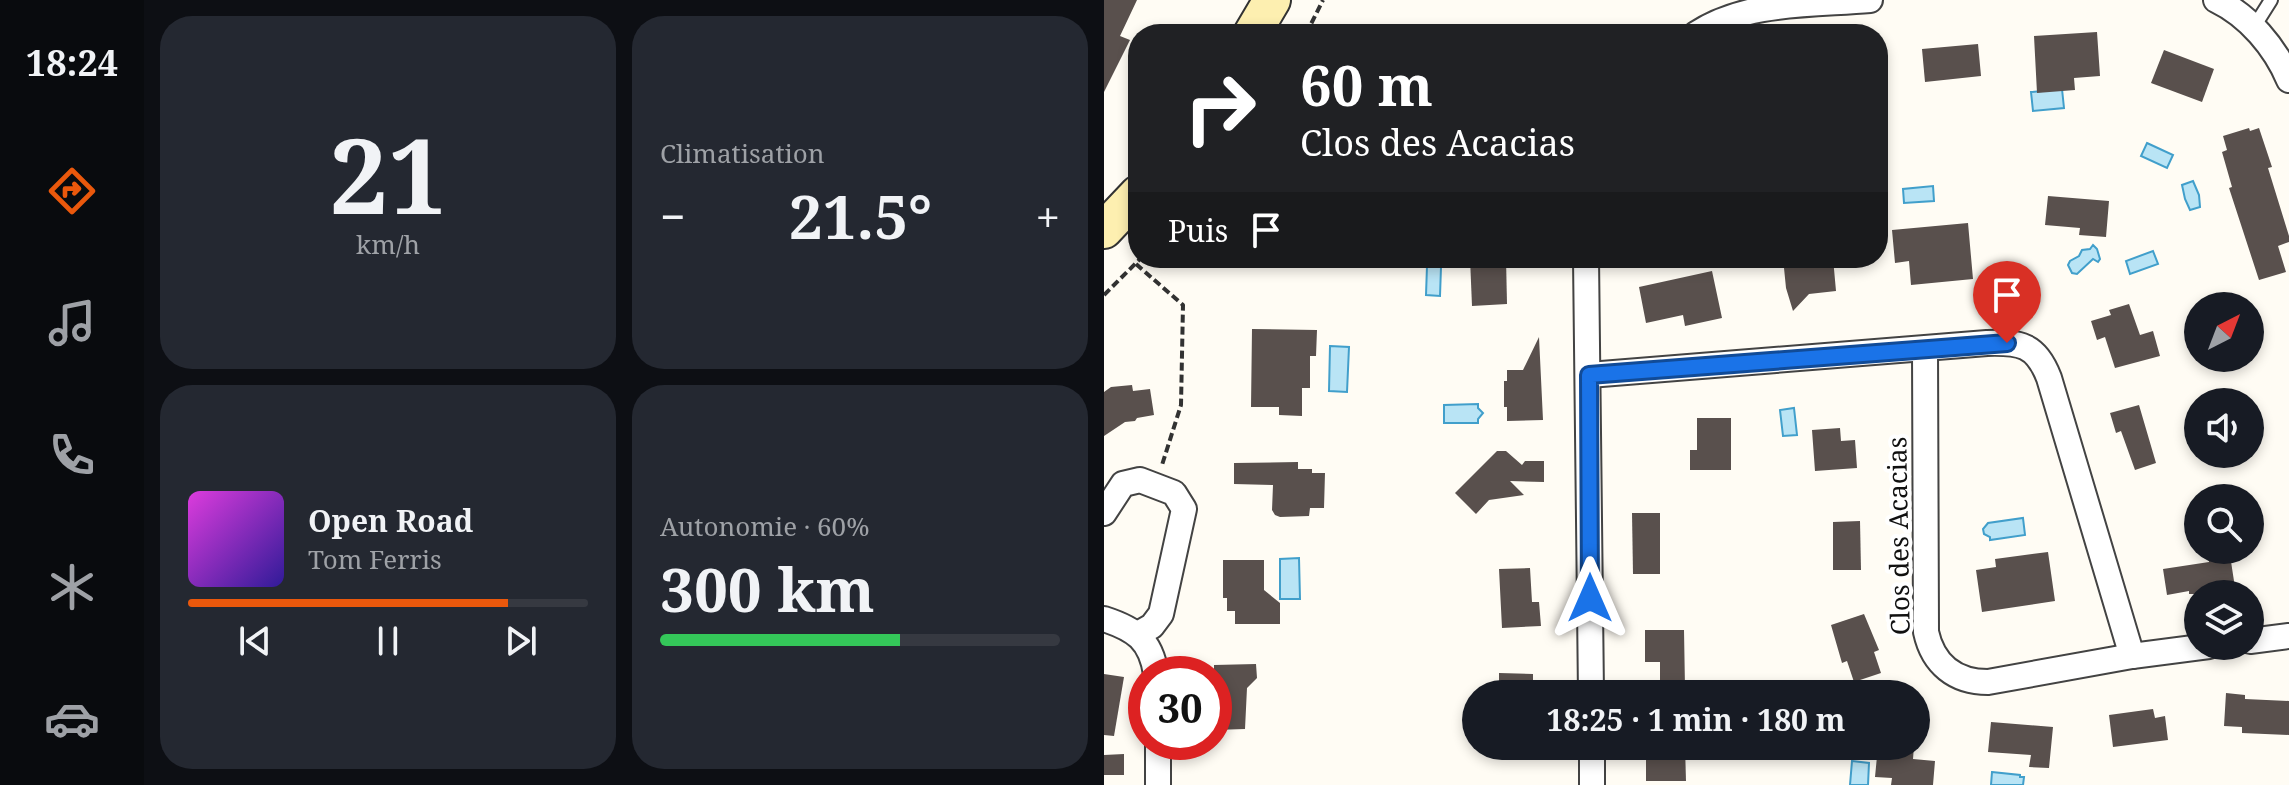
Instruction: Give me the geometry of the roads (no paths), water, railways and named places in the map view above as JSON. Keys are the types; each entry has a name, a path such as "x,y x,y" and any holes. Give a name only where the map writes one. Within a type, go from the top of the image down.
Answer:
{"main road":[{"path":"1258,24 1272,0"},
{"path":"1104,230 1128,205"}],"street":[{"path":"1716,24 1734,15 1763,9 1870,0"},
{"path":"2219,1 2254,27 2289,80"},
{"path":"1586,268 1591,680"},
{"path":"1589,375 2007,343 2030,349 2039,357 2049,378 2132,656"},
{"name":"Clos des Acacias","path":"1925,349 1926,632 1939,662 1956,676 1988,682 2184,649"},
{"path":"1104,513 1123,484 1140,480 1174,493 1184,509 1161,614 1152,626 1138,634"},
{"path":"1104,619 1124,625 1138,634 1150,656"},
{"path":"2264,639 2289,636"},
{"path":"1158,760 1158,785"},
{"path":"1592,760 1592,785"}],"lane":[{"path":"2254,27 2271,0"}],"water":[{"path":"2062,89 2064,108 2033,111 2031,92"},
{"path":"2147,143 2173,155 2167,168 2141,156"},
{"path":"2193,181 2200,207 2190,210 2182,185"},
{"path":"1933,186 1934,201 1904,203 1903,189"},
{"path":"2093,245 2100,259 2098,262 2093,259 2077,274 2072,273 2068,265 2070,261"},
{"path":"2153,251 2158,264 2130,274 2126,261"},
{"path":"1427,268 1441,268 1440,296 1426,295"},
{"path":"1330,346 1349,347 1347,392 1329,391"},
{"path":"1478,404 1483,413 1478,423 1444,423 1444,405"},
{"path":"1794,408 1797,435 1783,436 1780,410"},
{"path":"2023,518 2025,535 1990,540 1984,534 1983,529 1988,523"},
{"path":"1299,558 1300,599 1280,599 1280,559"},
{"path":"1852,761 1869,763 1868,785 1850,785"},
{"path":"1992,772 2020,775 2024,777 2023,785 1991,785"}]}
